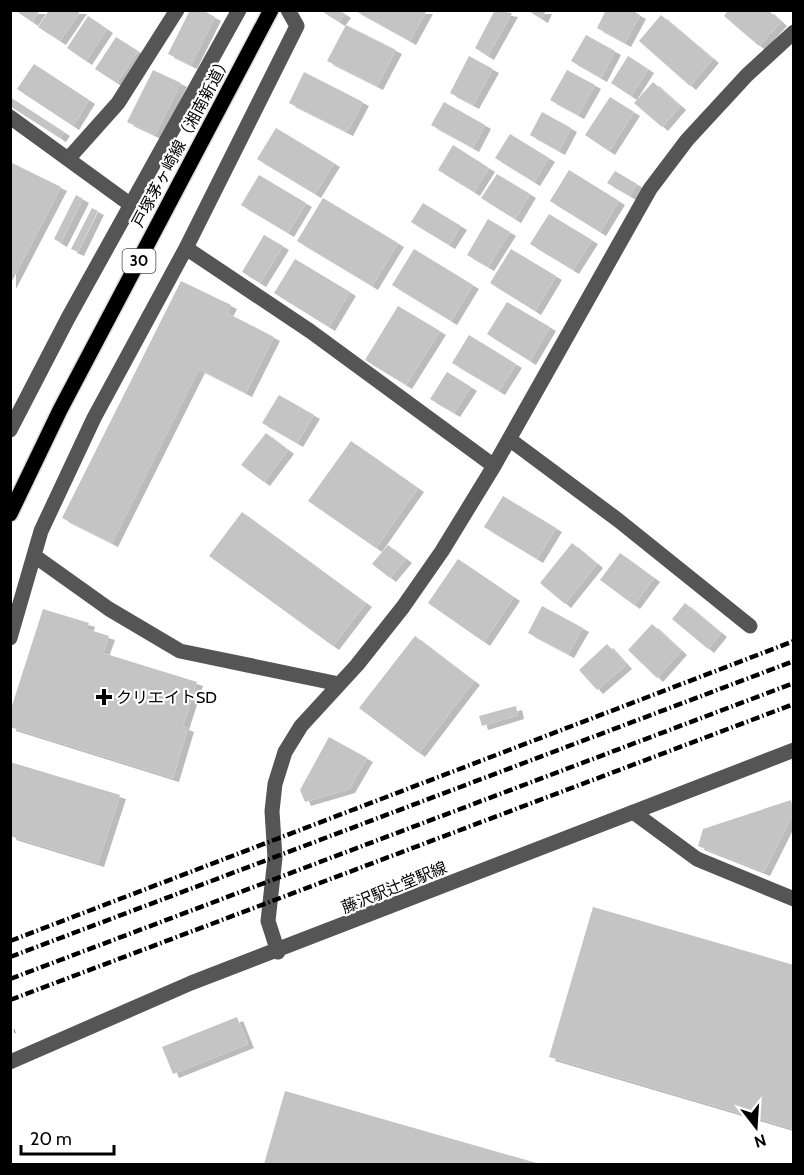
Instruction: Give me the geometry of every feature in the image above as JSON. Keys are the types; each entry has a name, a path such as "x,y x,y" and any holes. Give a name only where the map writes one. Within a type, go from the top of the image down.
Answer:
{"main road":[{"name":"戸塚茅ヶ崎線（湘南新道）","path":"10,514 60,410 271,10"}],"street":[{"path":"68,159 118,103 177,10"},
{"path":"10,430 52,346 239,10"},
{"path":"10,638 36,557 41,531 94,418 186,248 297,26 288,10"},
{"path":"278,952 268,921 275,858 272,811 275,783 285,752 301,726 403,607 442,551 494,466 650,189 687,140 747,75 794,32"},
{"path":"10,117 131,205"},
{"path":"186,248 310,331 494,466"},
{"path":"509,439 618,520 750,626"},
{"path":"36,557 109,609 180,651 339,684"},
{"name":"藤沢駅辻堂駅線","path":"10,1062 191,983 278,952 794,750"},
{"path":"633,812 697,859 794,899"}],"building":[{"path":"15,10 40,10 32,22"},
{"path":"49,10 81,10 60,41 38,27"},
{"path":"190,10 202,10 215,17 191,65 168,54"},
{"path":"320,10 339,10 345,14 339,22"},
{"path":"354,10 427,10 410,41"},
{"path":"495,10 512,13 488,56 475,48"},
{"path":"527,10 546,10 542,19"},
{"path":"606,10 631,10 640,15 625,43 597,28"},
{"path":"728,10 768,10 781,22 759,46 724,16"},
{"path":"661,15 713,59 690,86 639,41"},
{"path":"88,16 107,29 86,61 67,48"},
{"path":"346,25 396,50 377,86 327,61"},
{"path":"586,35 615,51 601,78 571,61"},
{"path":"116,37 138,51 117,83 95,69"},
{"path":"469,56 493,69 473,105 450,93"},
{"path":"628,56 648,69 631,96 611,83"},
{"path":"34,64 89,100 73,126 17,89"},
{"path":"153,70 181,83 155,135 127,122"},
{"path":"567,70 595,85 578,115 550,100"},
{"path":"304,72 363,102 347,132 289,103"},
{"path":"653,82 680,106 662,127 634,103"},
{"path":"10,97 64,132 60,138 10,106"},
{"path":"610,97 634,112 609,151 585,135"},
{"path":"444,102 485,125 473,148 431,125"},
{"path":"542,112 571,128 559,151 530,135"},
{"path":"276,128 334,163 315,194 257,159"},
{"path":"510,134 549,158 534,182 495,158"},
{"path":"453,145 489,168 474,192 438,170"},
{"path":"10,162 61,187 10,285"},
{"path":"569,170 619,201 600,232 550,201"},
{"path":"615,171 637,184 630,196 607,183"},
{"path":"497,174 530,194 515,219 481,198"},
{"path":"259,175 306,203 288,233 241,205"},
{"path":"76,195 83,199 61,243 54,239"},
{"path":"323,198 398,243 372,286 297,241"},
{"path":"423,203 461,226 449,245 411,222"},
{"path":"92,208 98,211 78,252 71,249"},
{"path":"549,214 592,240 573,270 530,244"},
{"path":"488,219 510,232 488,267 467,255"},
{"path":"264,235 283,246 260,283 242,272"},
{"path":"414,249 473,285 451,321 392,285"},
{"path":"511,249 556,276 535,311 490,283"},
{"path":"295,259 350,292 329,327 274,293"},
{"path":"181,281 231,305 227,313 274,337 246,393 199,369 112,543 62,518"},
{"path":"507,302 550,327 530,361 487,334"},
{"path":"398,306 440,331 406,385 365,360"},
{"path":"469,335 516,364 499,391 452,363"},
{"path":"447,372 471,387 454,413 430,399"},
{"path":"279,395 314,415 297,443 262,423"},
{"path":"266,433 288,450 264,482 241,465"},
{"path":"351,441 418,488 376,548 308,501"},
{"path":"503,496 556,528 537,559 484,527"},
{"path":"242,512 366,603 333,646 209,556"},
{"path":"572,543 597,564 565,604 540,583"},
{"path":"388,545 406,559 390,578 372,564"},
{"path":"620,553 654,578 634,605 600,580"},
{"path":"458,559 514,597 484,642 428,603"},
{"path":"685,603 721,633 708,649 672,619"},
{"path":"542,606 583,628 568,654 528,633"},
{"name":"クリエイトSD","path":"43,609 89,623 87,629 109,636 103,653 197,682 183,726 188,728 173,778 10,727 10,712"},
{"path":"652,624 681,651 657,678 628,650"},
{"path":"415,636 474,681 419,753 359,708"},
{"path":"607,644 626,665 597,690 579,670"},
{"path":"516,706 518,715 482,726 479,716"},
{"path":"329,737 367,758 349,789 305,802 300,790"},
{"path":"10,762 120,795 98,863 10,836"},
{"path":"791,800 794,812 764,872 698,846 703,829"},
{"path":"593,907 794,965 794,1129 549,1057"},
{"path":"237,1017 248,1044 173,1074 162,1047"},
{"path":"285,1091 540,1164 264,1164"}],"railway":[{"path":"10,941 794,641"},
{"path":"10,957 794,661"},
{"path":"10,979 794,683"},
{"path":"10,1000 794,704"}],"place":[{"name":"クリエイトSD","path":"104,697"}]}
